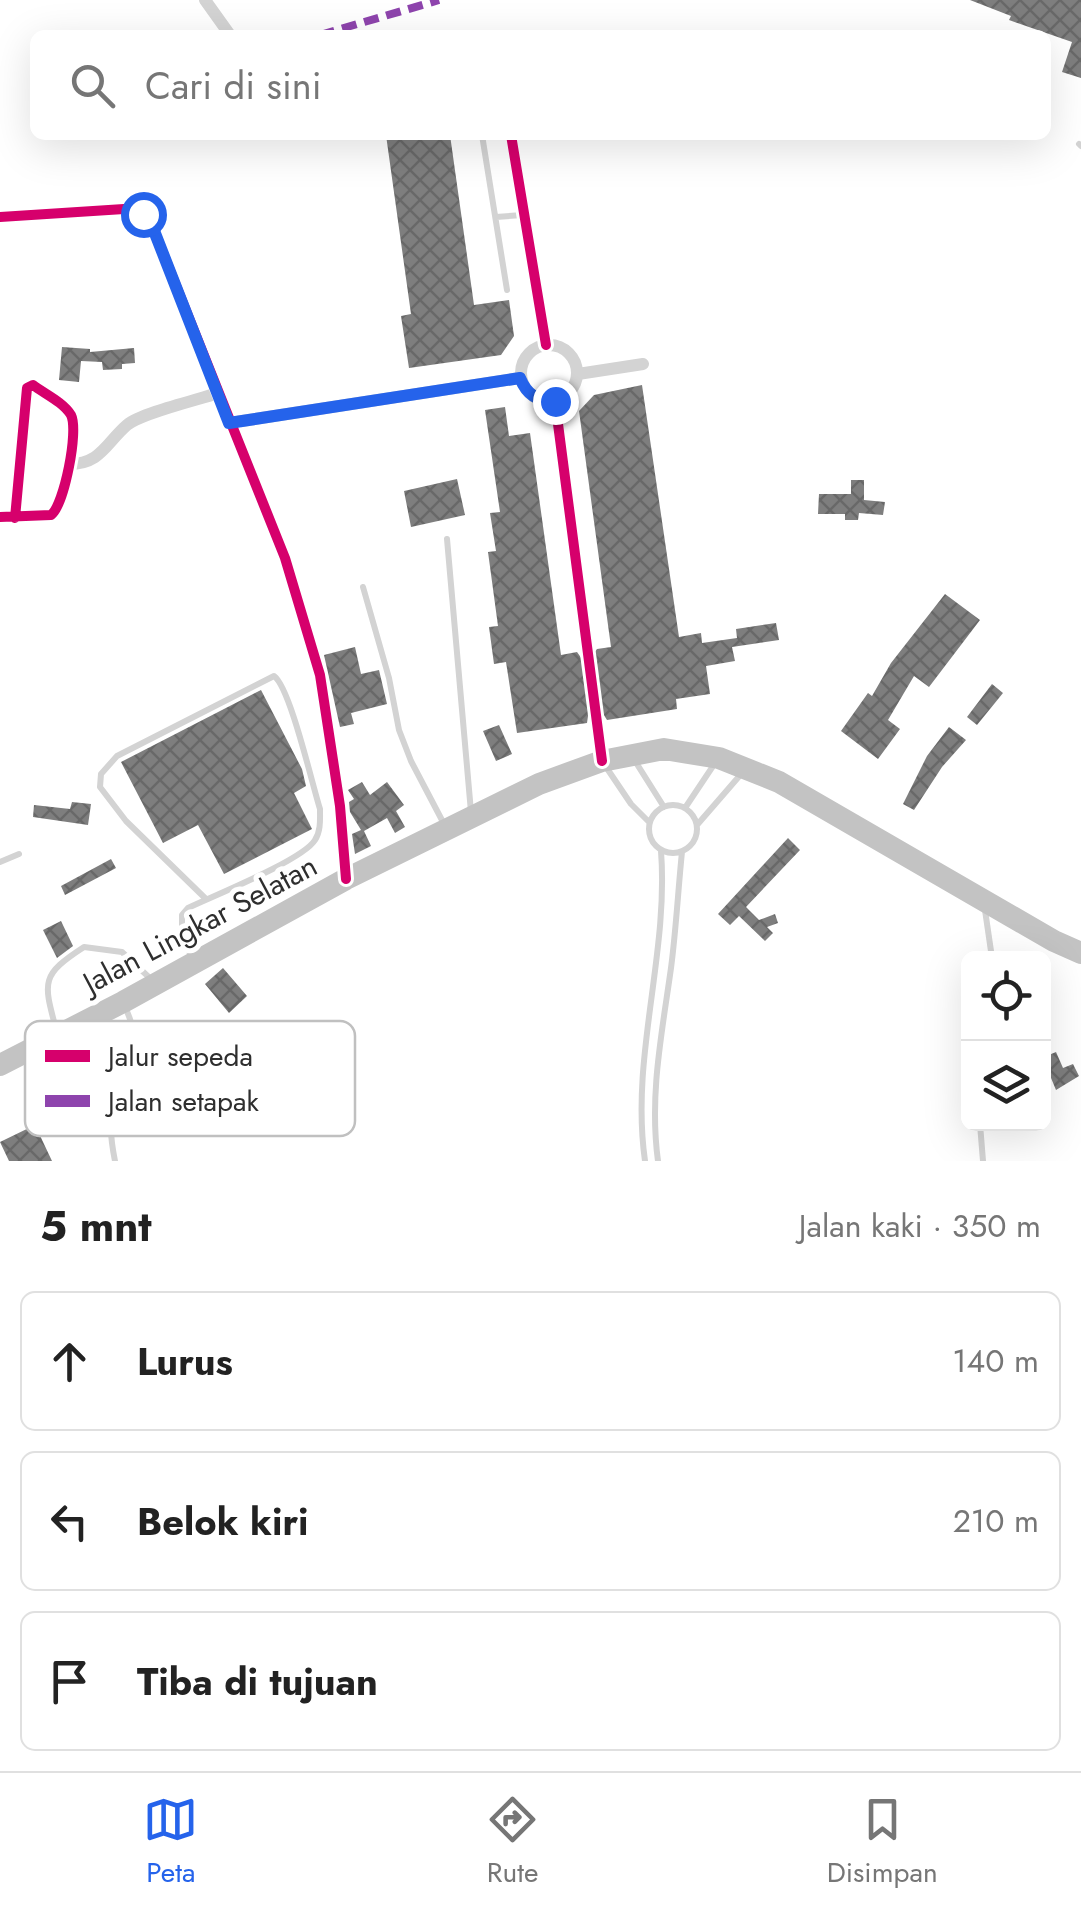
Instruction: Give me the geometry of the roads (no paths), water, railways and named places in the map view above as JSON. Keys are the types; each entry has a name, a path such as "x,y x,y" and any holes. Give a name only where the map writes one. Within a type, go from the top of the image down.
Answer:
{"highway":[{"name":"Jalan Lingkar Selatan","path":"85,1021 346,879 539,784 602,761 664,749 719,758 746,768 809,799 1054,941 1081,952"},
{"name":"Jalan Lingkar Selatan","path":"0,1064 25,1051"}],"street":[{"path":"205,0 226,30"},
{"path":"513,140 546,344"},
{"path":"0,217 124,209 143,214 151,223 285,558 320,675 340,806 346,879"},
{"path":"546,344 566,350 578,374 566,396 555,401 530,395 520,378 524,358 546,344"},
{"path":"578,374 643,364"},
{"path":"229,423 520,378"},
{"path":"32,386 70,414 74,423 70,464 56,511 51,515 7,517 27,388 32,386"},
{"path":"70,464 82,464 100,455 130,423 218,393"},
{"path":"555,401 587,650"},
{"path":"597,721 602,761"}],"lane":[{"path":"483,140 508,290"},
{"path":"496,217 524,214"},
{"path":"448,539 472,818"},
{"path":"363,588 389,678 399,730 447,830"},
{"path":"193,963 182,929 182,915 188,908 307,849 316,840 320,826 320,809 290,708 280,680 274,676 117,756 101,774 100,787 126,822 206,899"},
{"path":"630,754 664,806"},
{"path":"685,808 719,758"},
{"path":"602,761 631,804 649,822 652,843 660,851 682,852"},
{"path":"697,826 746,768"},
{"path":"649,822 664,806"},
{"path":"658,1161 654,1130 656,1066 672,964 682,852 696,836 697,826 685,808 664,806"},
{"path":"644,1161 640,1132 642,1065 664,888 660,851"},
{"path":"0,862 19,854"},
{"path":"984,898 991,951"},
{"path":"53,1021 46,992 54,966 84,947 122,952 156,984"},
{"path":"123,1002 132,1021"},
{"path":"981,1131 983,1161"},
{"path":"112,1136 115,1161"}],"tunnel":[{"path":"587,650 597,721"}]}
